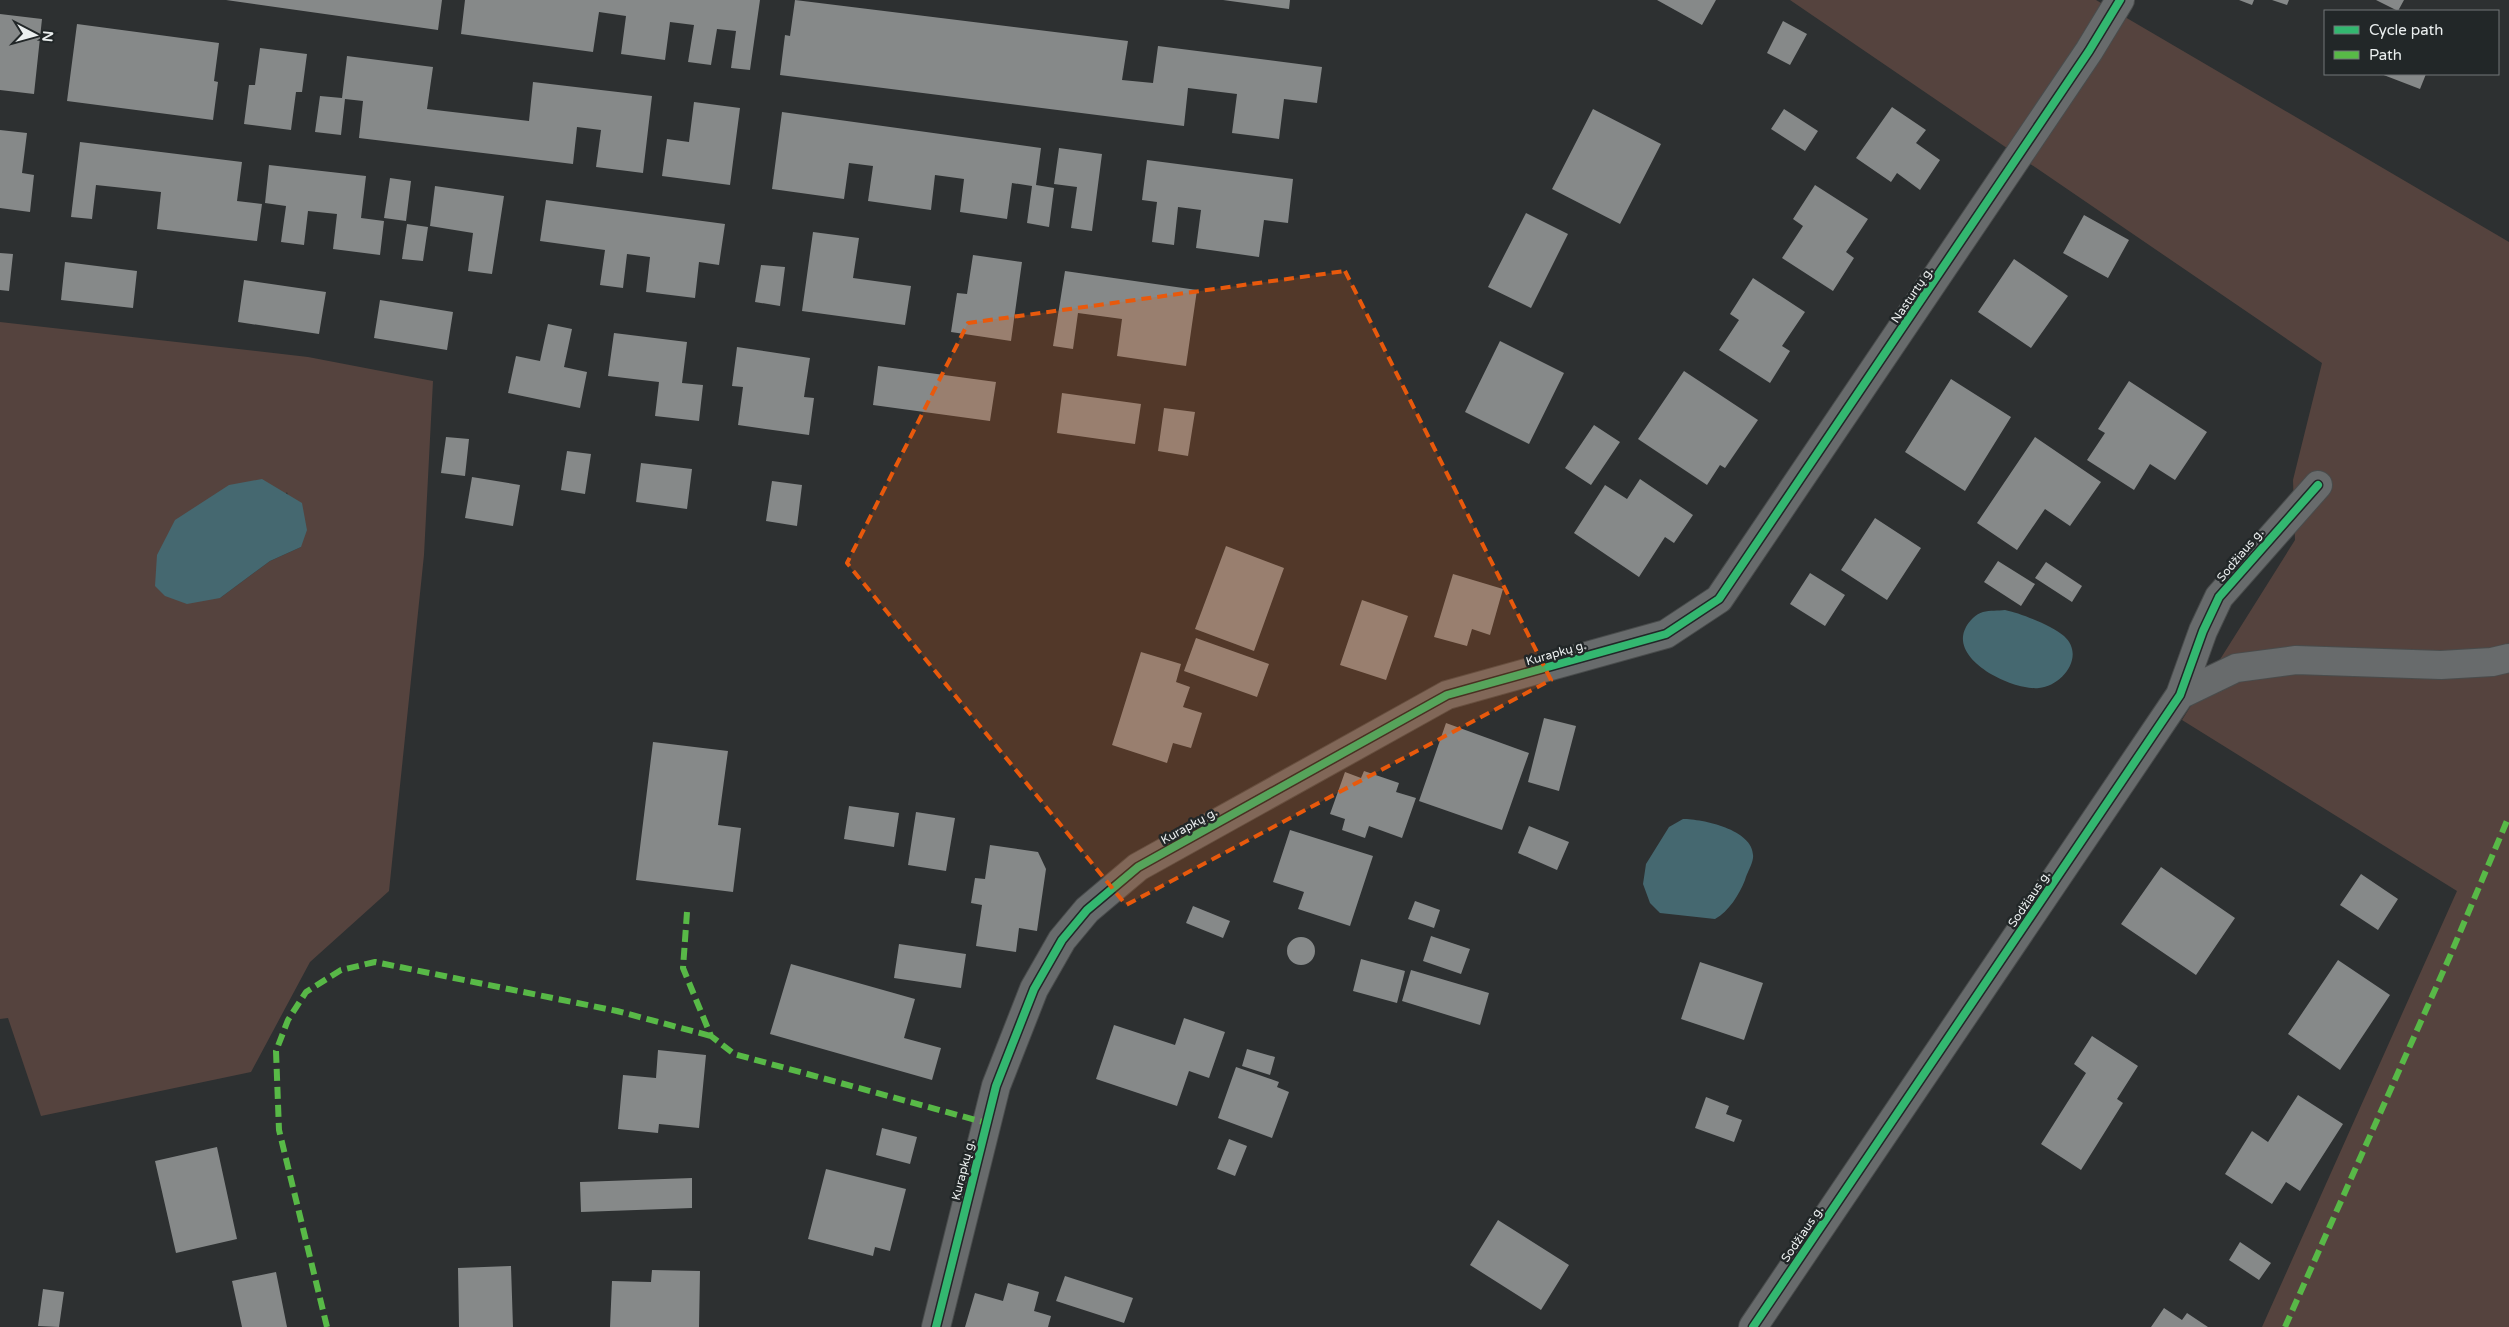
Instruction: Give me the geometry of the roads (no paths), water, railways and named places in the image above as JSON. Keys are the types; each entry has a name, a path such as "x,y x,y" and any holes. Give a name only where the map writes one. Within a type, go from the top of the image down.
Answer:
{"street":[{"name":"Nasturtų g.","path":"1719,599 2084,59 2120,0"},
{"name":"Sodžiaus g.","path":"1753,1327 2180,695 2203,631 2219,597 2318,485"},
{"name":"Kurapkų g.","path":"936,1327 996,1086 1034,989 1062,940 1087,910 1138,866 1447,695 1666,634 1719,599"},
{"path":"2180,695 2236,668 2296,660 2440,665 2492,662 2509,658"}],"water":[{"path":"262,479 302,503 307,530 301,547 270,561 220,598 187,604 165,596 155,586 157,555 175,520 229,485"},
{"path":"2005,610 2052,628 2064,636 2070,644 2073,652 2072,661 2063,676 2056,682 2039,688 2028,688 2014,684 1986,671 1974,662 1966,651 1963,639 1966,627 1971,620 1983,612"},
{"path":"1683,819 1703,821 1727,828 1746,840 1752,848 1753,858 1740,891 1729,907 1715,919 1660,913 1650,903 1643,884 1646,864 1669,827"}]}
